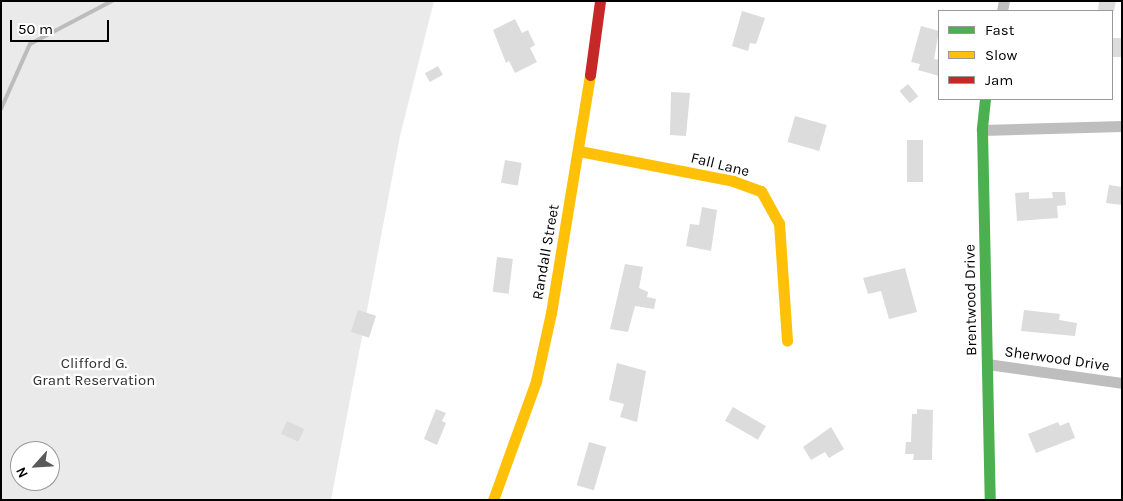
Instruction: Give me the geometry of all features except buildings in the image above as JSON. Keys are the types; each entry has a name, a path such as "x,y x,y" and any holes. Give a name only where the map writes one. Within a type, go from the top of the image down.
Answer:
{"street":[{"name":"Randall Street","path":"492,500 536,381 579,151 600,1"},
{"name":"Brentwood Drive","path":"985,100 982,130 990,500"},
{"path":"982,130 1122,126"},
{"name":"Fall Lane","path":"579,151 733,180 761,192 779,223 786,341"},
{"name":"Sherwood Drive","path":"987,364 1122,383"}],"green space":[{"name":"Clifford G. Grant Reservation","path":"1,1 434,1 400,136 331,500 1,500"}],"waterway":[{"path":"1,109 30,44 112,1"}],"traffic: fast":[{"path":"985,100 982,130 990,500"}],"traffic: slow":[{"path":"493,500 536,381 551,313 590,75"},
{"path":"579,151 733,181 761,191 779,223 787,341"}],"traffic: jam":[{"path":"590,75 600,1"}]}
